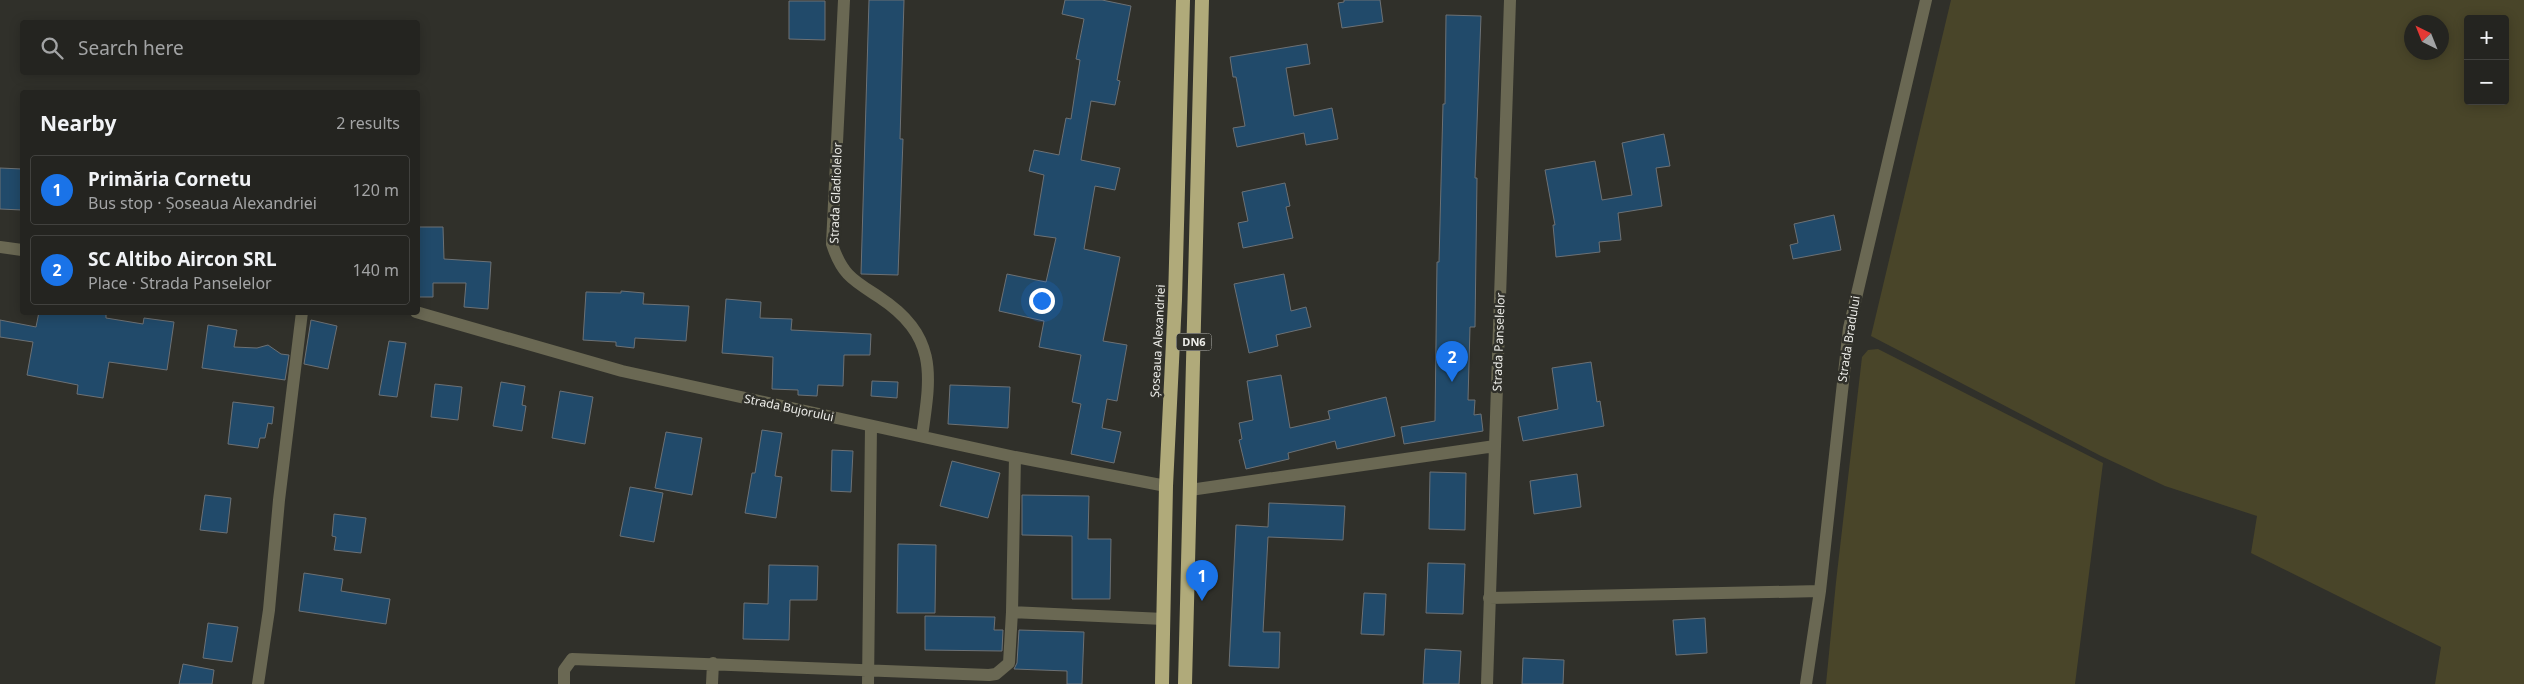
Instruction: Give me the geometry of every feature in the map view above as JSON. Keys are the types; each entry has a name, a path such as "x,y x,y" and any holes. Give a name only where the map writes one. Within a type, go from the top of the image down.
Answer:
{"highway":[{"name":"Șoseaua Alexandriei","path":"1162,684 1166,486 1175,300 1183,0"},
{"name":"DN6","path":"1185,684 1202,0"}],"street":[{"name":"Strada Gladiolelor","path":"844,0 832,244 838,264 854,281 902,315 919,337 928,363 928,394 922,436"},
{"name":"Strada Panselelor","path":"1487,684 1510,0"},
{"name":"Strada Bradului","path":"1806,684 1820,591 1849,328 1926,0"},
{"path":"0,247 20,250"},
{"name":"Strada Bujorului","path":"420,313 622,371 1015,457 1166,486"},
{"path":"258,684 269,610 279,500 302,315"},
{"path":"868,678 871,426"},
{"path":"1190,490 1495,446"},
{"path":"564,684 564,670 572,659 712,663 868,678 996,674 1008,663 1012,612 1015,457"},
{"path":"1489,598 1820,591"},
{"path":"1012,612 1164,619"},
{"path":"712,663 712,684"}],"shaded area":[{"path":"1951,0 2524,0 2524,684 2435,684 2441,647 2251,553 2257,516 2165,486 2101,456 1871,336"},
{"path":"1878,349 2103,463 2075,684 1826,684 1862,357 1868,350"}],"building":[{"path":"869,0 904,0 900,139 903,139 898,275 861,274"},
{"path":"1065,0 1102,0 1131,6 1117,80 1120,81 1115,105 1091,101 1081,160 1120,168 1115,190 1095,186 1084,249 1120,257 1103,341 1127,345 1117,401 1107,399 1102,428 1121,432 1114,463 1071,454 1081,404 1072,402 1081,355 1039,347 1044,321 999,311 1007,274 1046,282 1056,238 1034,235 1044,175 1029,171 1034,150 1059,155 1066,118 1071,119 1080,60 1076,59 1084,19 1062,14"},
{"path":"1344,0 1380,0 1383,22 1342,28 1338,3 1344,2"},
{"path":"789,1 825,1 825,40 789,39"},
{"path":"1446,15 1481,16 1475,178 1477,178 1475,327 1470,327 1468,400 1475,400 1474,415 1481,414 1483,431 1404,444 1401,427 1435,421 1437,262 1439,262 1443,104 1445,104"},
{"path":"1307,44 1310,64 1286,68 1294,116 1332,108 1338,139 1306,145 1304,133 1237,147 1233,128 1245,126 1236,77 1233,77 1230,57"},
{"path":"1664,134 1670,166 1656,168 1662,206 1618,213 1621,240 1599,242 1600,252 1556,257 1553,225 1555,225 1545,170 1595,161 1602,200 1632,195 1622,143"},
{"path":"0,168 20,169 20,210 0,209"},
{"path":"1285,183 1290,206 1286,207 1293,238 1243,248 1238,223 1248,221 1242,192"},
{"path":"1834,215 1841,250 1793,259 1790,245 1798,243 1794,224"},
{"path":"420,227 443,227 444,259 491,262 488,309 464,307 466,283 433,283 433,297 420,297"},
{"path":"1284,274 1291,311 1306,307 1311,327 1276,335 1278,346 1249,353 1234,284"},
{"path":"621,291 644,293 643,304 689,306 686,341 635,338 634,348 616,346 616,342 583,340 586,292 621,293"},
{"path":"726,299 761,302 760,318 792,319 791,330 871,334 870,355 844,355 843,386 818,385 817,396 798,395 798,390 772,389 773,357 722,353"},
{"path":"38,315 106,315 106,318 143,324 144,318 174,322 167,370 109,362 103,398 77,394 78,385 27,375 33,342 0,337 0,320 36,327"},
{"path":"311,320 337,326 328,369 304,364"},
{"path":"208,325 237,330 234,347 257,348 268,345 281,354 289,355 285,380 202,368"},
{"path":"389,341 406,343 397,397 379,395"},
{"path":"1591,362 1597,402 1600,401 1604,426 1523,441 1518,417 1558,409 1552,368"},
{"path":"1281,375 1290,428 1330,419 1328,411 1386,397 1395,436 1337,449 1335,441 1288,453 1289,459 1246,469 1239,440 1242,439 1239,423 1253,420 1247,381"},
{"path":"872,381 898,382 897,398 871,396"},
{"path":"501,382 525,386 522,405 526,406 522,431 493,426"},
{"path":"435,384 462,387 458,420 431,417"},
{"path":"950,385 1010,387 1008,428 948,424"},
{"path":"560,391 593,397 585,444 552,438"},
{"path":"233,402 274,407 272,424 268,423 265,438 260,438 258,448 228,444"},
{"path":"762,430 782,433 775,476 782,477 776,518 745,513 752,473 755,473"},
{"path":"666,432 702,438 692,495 655,488"},
{"path":"832,450 853,451 851,492 831,491"},
{"path":"952,461 1000,473 988,518 940,506"},
{"path":"1430,472 1466,473 1465,530 1429,529"},
{"path":"1577,474 1581,507 1534,514 1530,481"},
{"path":"630,487 663,493 654,542 620,536"},
{"path":"205,495 231,498 227,533 200,530"},
{"path":"1022,495 1089,496 1088,539 1111,539 1110,599 1072,599 1072,536 1022,535"},
{"path":"1269,503 1345,506 1343,540 1268,537 1263,632 1280,632 1279,668 1229,666 1236,525 1268,527"},
{"path":"334,514 366,518 361,553 334,550 336,537 332,536"},
{"path":"898,544 936,545 935,613 897,613"},
{"path":"1428,563 1465,564 1463,614 1426,613"},
{"path":"769,565 818,566 817,600 790,600 789,640 743,639 744,603 768,604"},
{"path":"304,573 343,579 341,591 390,599 386,624 299,611"},
{"path":"1364,593 1386,594 1384,635 1361,634"},
{"path":"925,616 995,617 994,630 1003,630 1002,651 925,650"},
{"path":"1705,618 1707,653 1676,655 1673,620"},
{"path":"208,623 238,627 232,662 203,658"},
{"path":"1019,630 1084,632 1082,684 1067,684 1067,671 1014,669 1017,663"},
{"path":"1425,649 1461,651 1459,684 1423,684"},
{"path":"1523,658 1564,660 1563,684 1522,684"},
{"path":"183,664 214,670 212,684 179,684"}],"place":[{"name":"SC Altibo Aircon SRL","path":"1452,382"},
{"name":"Primăria Cornetu","path":"1202,601"}]}
